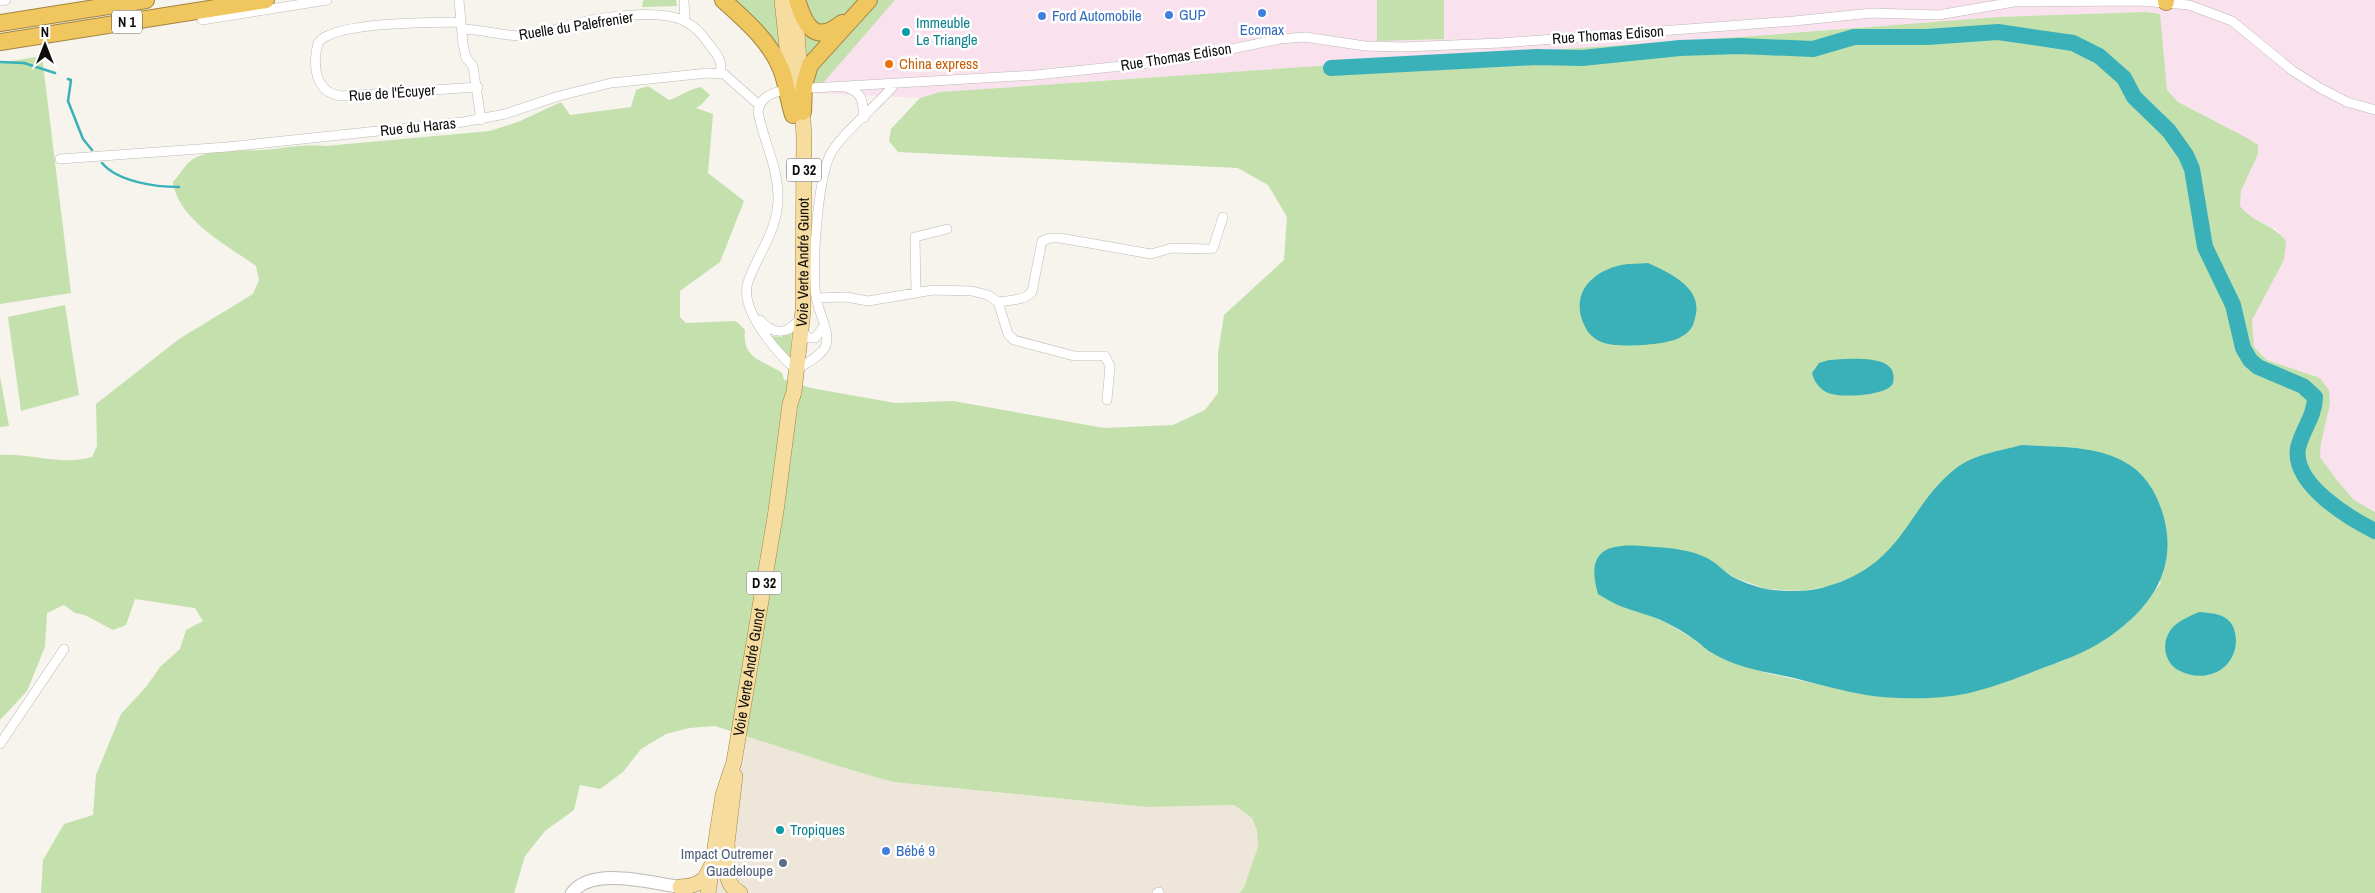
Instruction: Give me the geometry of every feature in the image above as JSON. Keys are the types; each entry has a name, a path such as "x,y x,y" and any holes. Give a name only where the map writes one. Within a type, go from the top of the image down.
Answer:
{"highway":[{"path":"0,23 91,0"},
{"name":"N 1","path":"0,23 146,0"},
{"name":"N 1","path":"0,42 266,0"},
{"path":"723,0 757,33 776,59 798,113"},
{"path":"796,0 808,25 821,34 840,24 861,0"},
{"path":"798,113 810,65 869,0"}],"main road":[{"name":"Voie Verte André Gunot","path":"782,0 798,113"},
{"name":"Voie Verte André Gunot","path":"708,893 734,798 734,762 774,520 790,404 794,392 799,326 806,298 805,216 798,113 796,0"},
{"name":"Voie Verte André Gunot","path":"718,893 721,845"},
{"path":"680,887 696,884 705,878 721,845"},
{"path":"721,845 726,877 731,888 740,893"},
{"path":"680,887 695,893"}],"street":[{"path":"0,2 6,0"},
{"path":"202,20 327,0"},
{"path":"459,0 466,58 473,66 478,87 481,120"},
{"path":"684,0 685,21"},
{"name":"Rue Thomas Edison","path":"812,88 1036,75 1141,64 1193,57 1280,38 1305,37 1365,46 1491,43 1794,21 1872,12 1938,15 2014,2 2166,1 2197,7 2232,21 2246,29 2293,71 2347,102 2375,110"},
{"name":"Ruelle du Palefrenier","path":"461,25 522,36 578,22 624,16 661,16 685,21 700,32 719,57 722,66 720,73"},
{"name":"Rue de l'Écuyer","path":"461,25 355,27 330,34 318,43 317,76 326,91 342,96 478,87"},
{"path":"720,73 732,80 759,105"},
{"name":"Rue du Haras","path":"60,159 227,147 481,120 559,96 611,83 720,73"},
{"path":"780,91 764,97 759,105 760,125 776,172 778,203 770,238 748,284 748,297 761,330 795,368 825,347 824,326 806,298 815,260 818,226 830,156 840,141 895,84"},
{"path":"843,87 859,93 863,100 864,118"},
{"path":"998,302 1027,297 1032,292 1042,241 1050,238 1151,254 1172,248 1208,249 1213,248 1216,242 1223,217"},
{"path":"916,292 915,237 947,228"},
{"path":"806,298 882,300 933,290 972,291 988,295 998,302 1008,334 1014,340 1074,356 1105,356 1109,360 1110,366 1107,400"},
{"path":"753,312 771,330 786,331 799,326 808,338 815,338 824,326"},
{"path":"0,744 64,649"},
{"path":"572,893 588,881 605,878 680,887"}],"shaded area":[{"path":"895,0 2375,0 2375,512 2354,500 2320,457 2321,443 2330,404 2328,390 2320,378 2267,360 2254,347 2252,320 2284,260 2278,230 2247,216 2240,206 2241,191 2258,154 2258,145 2178,102 2167,90 2159,14 2146,12 1998,17 1753,36 940,92 920,98 812,93"},
{"path":"731,731 893,782 1147,807 1234,805 1252,818 1257,831 1258,847 1244,887 1240,893 704,893"}],"green space":[{"path":"643,0 676,0 677,6 642,7"},
{"path":"731,0 779,0 785,67 775,42"},
{"path":"782,0 895,0 824,82 802,103"},
{"path":"1377,0 1444,0 1444,39 1377,41"},
{"path":"2146,12 2160,14 2167,90 2178,102 2258,145 2258,154 2241,191 2240,206 2251,217 2275,230 2286,241 2284,260 2252,320 2254,347 2267,360 2320,378 2329,390 2330,404 2321,443 2320,457 2354,500 2375,512 2375,893 1240,893 1244,887 1258,847 1257,831 1252,818 1234,805 1147,807 893,782 715,726 689,728 666,734 641,749 623,772 600,789 580,785 574,810 545,831 525,856 514,893 41,893 43,860 64,824 93,815 96,775 121,714 146,687 160,667 180,649 186,630 203,621 195,608 135,599 126,625 113,630 85,615 75,613 64,605 47,613 45,647 27,691 0,720 0,455 57,460 92,457 97,446 96,404 179,339 253,294 259,280 256,266 218,240 194,220 177,196 173,182 193,159 218,152 310,145 326,146 490,131 518,122 561,102 570,115 631,107 636,90 648,86 669,100 701,87 710,95 696,108 713,114 708,173 744,201 720,262 680,291 680,317 686,323 736,321 745,330 747,347 754,357 782,373 784,380 811,388 895,403 953,401 1104,428 1173,425 1205,410 1218,393 1218,353 1224,315 1284,260 1287,217 1268,185 1238,168 898,152 889,141 891,129 920,98 940,92 1753,36 1998,17","holes":["1837,360 1872,360 1894,379 1892,385 1871,394 1836,395","2022,445 2075,448 2161,583 2128,622 2105,640 2064,660 2003,683 1945,697 1867,695 1766,673 1711,653 1694,639 1665,622 1645,614 1707,558 1733,577 1766,589 1802,591 1830,586 1864,572 1891,550 1907,529","2235,630 2235,647 2231,659 2222,668 2207,676"]},
{"path":"42,56 71,293 0,304 0,63"},
{"path":"65,305 79,395 21,411 8,317"},
{"path":"792,333 789,357 771,336 781,337"},
{"path":"0,376 9,426 0,427"}],"water":[{"path":"1648,263 1675,277 1690,290 1695,298 1696,307 1694,322 1690,330 1679,338 1654,344 1611,345 1595,339 1588,332 1582,320 1580,309 1580,299 1590,281 1598,274 1624,264"},
{"path":"1865,359 1883,363 1890,367 1893,373 1893,384 1887,389 1871,394 1852,396 1828,393 1817,384 1812,373 1819,363 1829,360"},
{"path":"2022,445 2087,450 2106,454 2124,461 2140,473 2152,489 2162,511 2167,531 2167,550 2164,568 2149,600 2122,627 2106,639 2081,653 2002,683 1967,693 1935,698 1885,697 1848,692 1752,669 1731,662 1710,652 1688,635 1669,624 1620,606 1598,594 1595,565 1599,556 1606,550 1628,545 1668,548 1695,553 1710,560 1731,576 1766,589 1801,591 1818,589 1834,584 1865,570 1881,557 1906,529 1927,498 1955,469 1978,456"},
{"path":"2199,612 2215,614 2225,618 2233,627 2236,641 2230,661 2224,667 2207,675 2197,676 2178,670 2173,666 2167,656 2165,644 2173,627 2182,620"}],"waterway":[{"path":"1331,68 1536,57 1582,58 1680,48 1740,46 1813,49 1854,37 1927,37 1998,32 2073,43 2099,56 2124,78 2134,97 2169,131 2186,155 2192,169 2205,247 2233,305 2243,348 2250,360 2258,367 2303,386 2315,397 2311,417 2298,448 2299,461 2304,474 2324,498 2351,518 2375,531"},
{"path":"0,62 24,63 55,73"},
{"path":"68,79 71,80 68,101 83,139 92,150"},
{"path":"102,163 127,179 160,186 179,187"}],"place":[{"name":"Ecomax","path":"1262,13"},
{"name":"GUP","path":"1169,15"},
{"name":"Ford Automobile","path":"1042,16"},
{"name":"Immeuble Le Triangle","path":"906,32"},
{"name":"China express","path":"889,64"},
{"name":"Tropiques","path":"780,830"},
{"name":"Bébé 9","path":"886,851"},
{"name":"Impact Outremer Guadeloupe","path":"783,863"}]}
